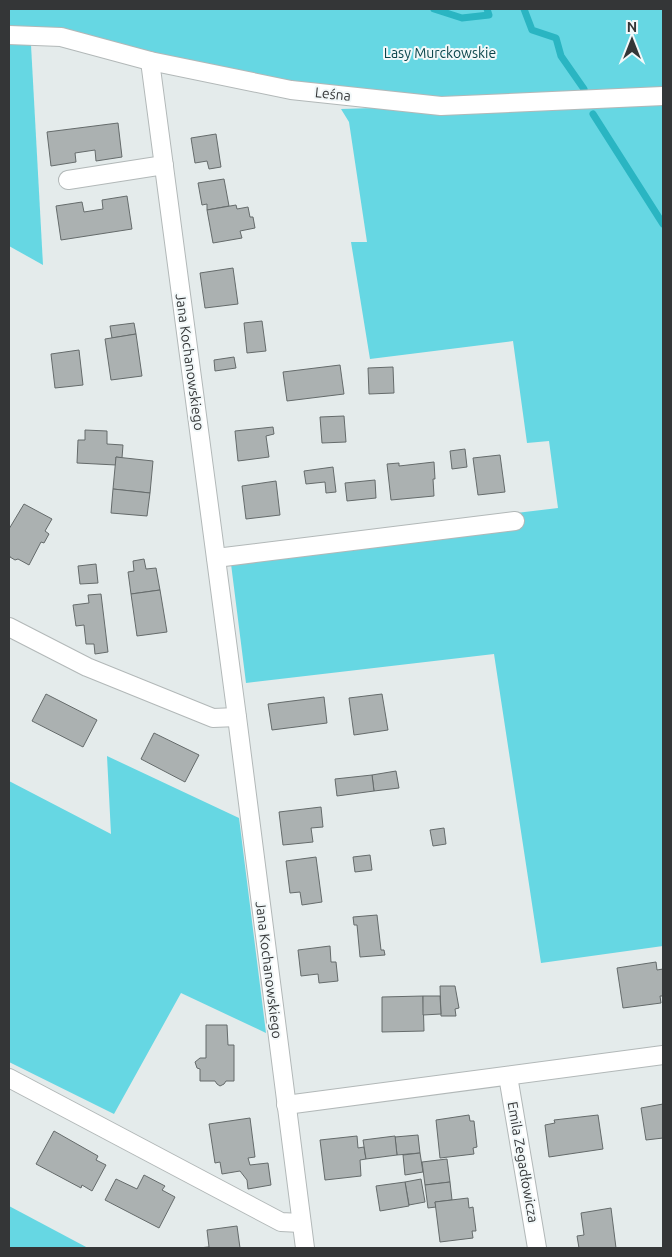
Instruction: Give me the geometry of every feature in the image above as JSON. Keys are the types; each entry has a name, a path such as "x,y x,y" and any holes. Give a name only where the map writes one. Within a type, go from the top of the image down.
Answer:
{"street":[{"name":"Leśna","path":"9,34 61,37 150,61 291,90 441,106 663,96"},
{"name":"Jana Kochanowskiego","path":"150,61 305,1248"},
{"path":"68,180 164,165"},
{"path":"216,558 515,521"},
{"path":"9,627 87,666 213,718 237,717"},
{"path":"286,1105 663,1055"},
{"name":"Emila Zegadłowicza","path":"508,1076 537,1248"},
{"path":"9,1078 282,1222 301,1223"}],"green space":[{"name":"Lasy Murckowskie","path":"9,9 663,9 663,88 451,98 299,83 9,28"},
{"path":"9,42 31,45 43,265 9,246"},
{"path":"663,99 663,946 541,963 494,654 246,683 229,548 558,508 549,441 527,443 513,341 370,359 351,242 367,242 349,122 341,109"},
{"path":"107,756 239,818 266,1033 181,993 114,1114 9,1062 9,781 111,834"},
{"path":"9,1206 88,1248 9,1248"}],"building":[{"path":"118,123 122,157 96,161 95,150 75,153 76,162 51,166 47,132"},
{"path":"216,134 221,167 209,169 207,161 195,163 191,138"},
{"path":"224,179 229,206 207,210 207,204 202,205 198,183"},
{"path":"127,196 132,229 61,240 56,206 82,202 84,212 103,209 102,200"},
{"path":"236,205 237,209 248,207 250,217 253,217 255,228 240,231 242,238 213,243 207,210"},
{"path":"233,268 238,304 205,308 200,273"},
{"path":"262,321 266,351 247,353 244,323"},
{"path":"134,323 136,334 112,338 110,326"},
{"path":"136,334 142,376 111,380 105,339"},
{"path":"79,350 83,385 55,388 51,354"},
{"path":"234,357 236,368 215,371 214,360"},
{"path":"340,365 344,394 287,401 283,372"},
{"path":"393,367 394,393 369,394 368,368"},
{"path":"344,416 346,442 322,443 320,417"},
{"path":"273,427 274,434 266,436 269,457 238,461 235,431"},
{"path":"85,430 107,431 107,444 123,445 122,458 116,457 116,465 77,463 78,440 85,440"},
{"path":"465,449 467,467 452,469 450,451"},
{"path":"500,455 505,492 478,495 473,458"},
{"path":"116,457 153,461 150,493 113,489"},
{"path":"434,462 434,496 391,500 387,464 399,463 399,466"},
{"path":"333,467 336,492 326,493 325,482 306,484 304,471"},
{"path":"375,480 376,498 347,501 345,483"},
{"path":"276,481 280,515 246,519 242,486"},
{"path":"113,489 150,493 147,516 111,513"},
{"path":"24,504 52,519 45,531 49,534 44,543 41,542 29,565 18,559 15,560 9,554 9,529"},
{"path":"144,559 146,569 156,568 160,590 131,594 128,572 134,571 133,561"},
{"path":"96,564 98,583 80,584 78,566"},
{"path":"160,590 167,632 137,636 131,594"},
{"path":"101,594 108,652 95,654 94,644 86,644 84,625 76,626 73,605 89,603 88,595"},
{"path":"46,694 97,720 83,747 32,721"},
{"path":"382,694 388,730 354,735 349,698"},
{"path":"324,697 327,723 272,730 268,704"},
{"path":"154,733 199,755 185,782 141,759"},
{"path":"396,771 399,788 374,791 372,775"},
{"path":"372,775 374,791 337,796 335,779"},
{"path":"321,807 323,827 311,828 313,842 283,845 279,812"},
{"path":"444,828 446,844 433,846 430,830"},
{"path":"370,855 372,870 355,872 353,857"},
{"path":"316,857 322,902 302,905 300,892 290,893 286,861"},
{"path":"377,915 381,950 384,950 385,955 360,957 357,925 354,925 353,917"},
{"path":"330,946 331,962 336,962 338,981 319,983 318,974 301,976 298,950"},
{"path":"656,962 657,970 663,969 663,996 660,996 661,1003 623,1008 617,968"},
{"path":"440,986 455,986 459,1008 455,1009 456,1016 441,1016"},
{"path":"423,996 424,1031 382,1032 382,997"},
{"path":"423,996 440,996 441,1014 423,1015"},
{"path":"206,1025 227,1025 228,1045 234,1045 234,1081 226,1081 220,1086 215,1081 200,1081 200,1069 197,1068 195,1062 200,1058 206,1058"},
{"path":"663,1104 663,1138 646,1140 641,1108"},
{"path":"469,1115 470,1121 474,1121 477,1147 473,1148 474,1154 440,1158 436,1120"},
{"path":"598,1115 603,1149 549,1157 545,1125 555,1123 554,1120"},
{"path":"250,1118 255,1157 248,1158 250,1165 268,1163 271,1185 248,1189 247,1180 240,1171 222,1174 220,1162 215,1163 209,1124"},
{"path":"54,1131 98,1156 96,1160 106,1165 92,1191 82,1185 81,1188 36,1164"},
{"path":"418,1135 420,1153 397,1155 395,1137"},
{"path":"357,1136 358,1148 364,1147 366,1159 360,1160 361,1176 325,1180 320,1140"},
{"path":"395,1136 397,1155 366,1159 363,1140"},
{"path":"420,1153 423,1172 405,1175 403,1155"},
{"path":"447,1159 450,1182 425,1185 422,1162"},
{"path":"144,1175 165,1186 162,1190 175,1197 159,1228 105,1200 116,1179 137,1189"},
{"path":"421,1179 425,1202 409,1205 405,1182"},
{"path":"405,1182 409,1206 380,1211 376,1186"},
{"path":"450,1182 452,1200 435,1202 436,1207 428,1208 425,1185"},
{"path":"468,1198 469,1208 473,1207 476,1231 472,1231 473,1238 440,1242 435,1202"},
{"path":"611,1208 616,1248 579,1248 577,1236 584,1235 581,1213"},
{"path":"237,1226 240,1248 198,1248 209,1247 207,1230"}],"waterway":[{"path":"434,9 462,18 489,15 487,9"},
{"path":"524,9 532,30 556,38 561,56 584,89"},
{"path":"593,114 663,224"}]}
